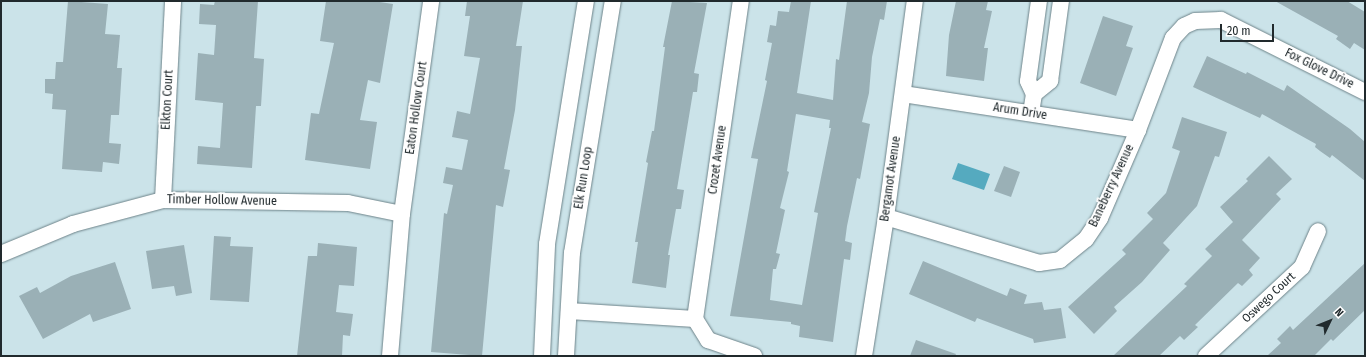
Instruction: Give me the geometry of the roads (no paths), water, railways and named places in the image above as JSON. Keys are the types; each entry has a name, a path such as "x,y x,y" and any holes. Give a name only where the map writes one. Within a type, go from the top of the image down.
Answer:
{"street":[{"name":"Elkton Court","path":"163,200 172,1"},
{"name":"Eaton Hollow Court","path":"390,356 402,214 431,1"},
{"path":"542,356 547,244 586,1"},
{"name":"Elk Run Loop","path":"566,356 572,253 613,1"},
{"name":"Crozet Avenue","path":"694,319 742,1"},
{"name":"Bergamot Avenue","path":"864,356 886,217 915,1"},
{"path":"1031,113 1034,94 1028,81 1039,1"},
{"path":"1034,94 1050,81 1060,1"},
{"name":"Fox Glove Drive","path":"1184,26 1195,21 1221,20 1365,92"},
{"name":"Baneberry Avenue","path":"886,217 1039,263 1060,260 1086,238 1100,218 1138,130 1168,47 1173,38 1184,26"},
{"name":"Arum Drive","path":"903,94 1138,130"},
{"name":"Timber Hollow Avenue","path":"1,254 73,224 163,200 348,203 402,214"},
{"name":"Oswego Court","path":"1206,356 1302,267 1318,231"},
{"path":"569,311 694,319 708,340 754,356"}],"water":[{"path":"958,163 990,174 984,190 952,179"}]}
